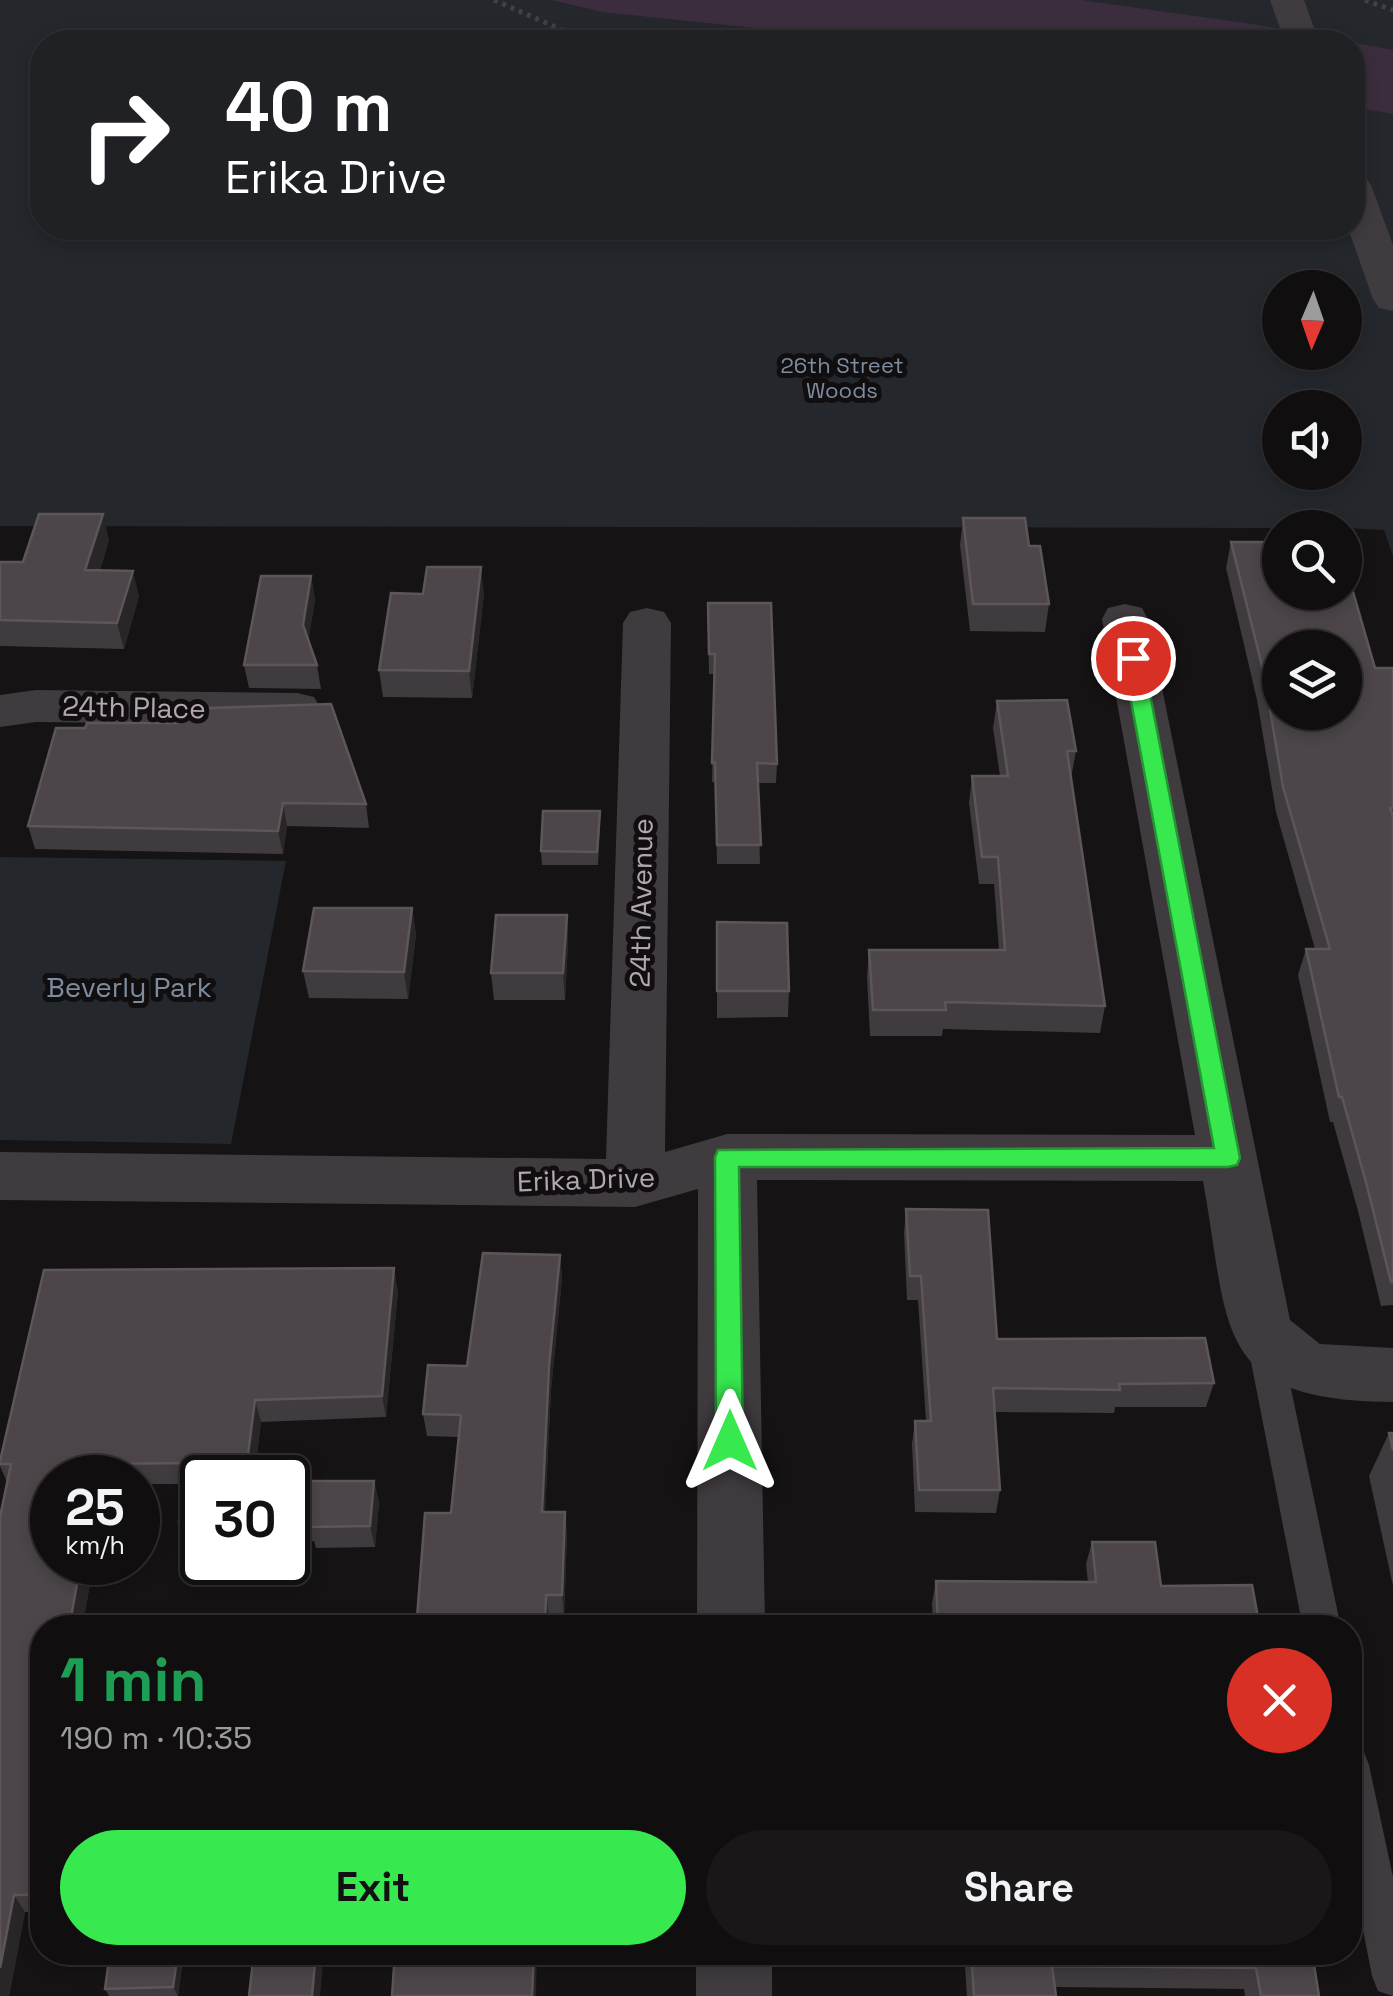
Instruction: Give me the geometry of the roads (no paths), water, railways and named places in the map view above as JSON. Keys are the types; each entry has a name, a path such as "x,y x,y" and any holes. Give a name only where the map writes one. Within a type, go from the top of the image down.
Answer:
{"street":[{"path":"1287,0 1298,30"},
{"path":"1365,221 1393,299"},
{"path":"1126,619 1228,1158 1269,1342 1306,1370 1393,1375"},
{"name":"24th Avenue","path":"635,1183 647,623"},
{"name":"24th Place","path":"0,711 36,706 329,709"},
{"path":"727,1157 731,1615"},
{"name":"Erika Drive","path":"0,1176 635,1183 727,1157 1228,1158"},
{"path":"734,1965 734,1996"}],"lane":[{"path":"1269,1342 1320,1615"},
{"path":"1362,1824 1393,1976"}],"park label":[{"name":"26th Street Woods","path":"842,378"},
{"name":"Beverly Park","path":"129,987"}]}
